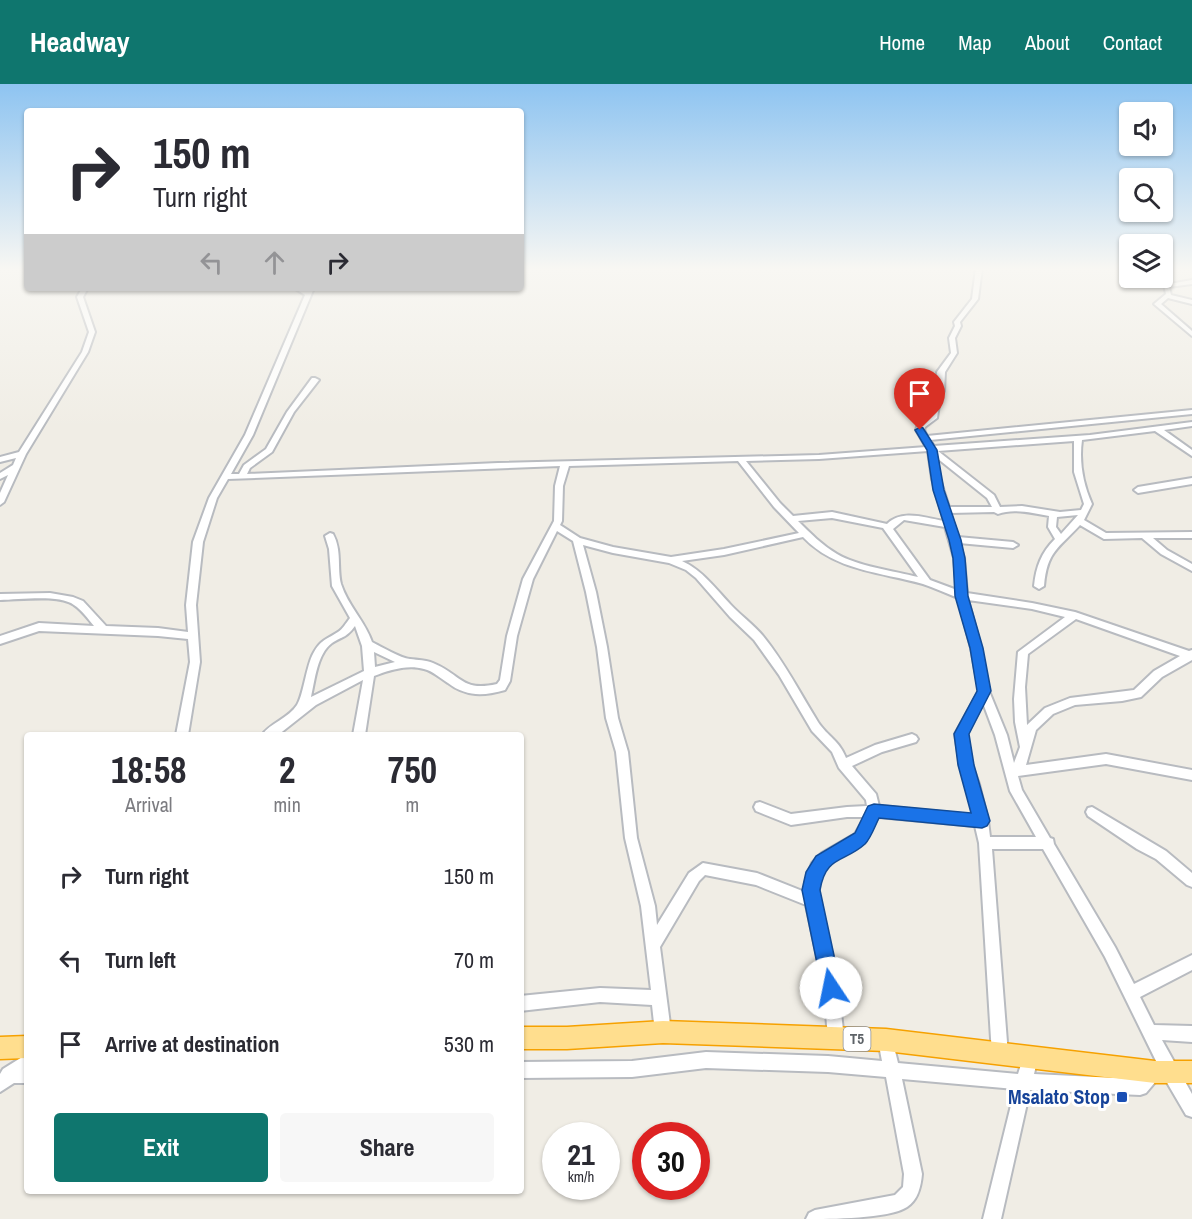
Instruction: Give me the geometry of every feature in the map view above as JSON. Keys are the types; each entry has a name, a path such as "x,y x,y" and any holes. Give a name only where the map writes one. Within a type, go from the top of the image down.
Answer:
{"highway":[{"name":"T5","path":"524,1038 567,1038 663,1032 886,1040 1000,1055 1192,1072"},
{"path":"0,1048 24,1047"}],"street":[{"path":"0,502 22,454 86,350 92,332 88,321"},
{"path":"183,732 195,662 191,591 198,542 213,498 249,435 297,321"},
{"path":"958,321 952,338 954,353 941,372 940,391 936,398 933,418 921,426 920,430 932,450 936,479 955,540 962,596 976,648 984,691 1015,771 1016,791 1110,952 1150,1032 1162,1071 1192,1109"},
{"path":"1176,321 1192,334"},
{"path":"242,476 247,467 269,450 291,412 315,380"},
{"path":"926,438 1192,412"},
{"path":"1111,420 1127,434"},
{"path":"1075,424 1090,437"},
{"path":"227,477 565,464 741,460 932,450 1127,434 1192,424"},
{"path":"1156,428 1192,454"},
{"path":"1028,429 1040,442"},
{"path":"978,434 988,446"},
{"path":"940,437 947,448"},
{"path":"1039,586 1042,564 1059,538 1079,521 1088,504 1077,459 1078,438"},
{"path":"932,450 991,497 998,511"},
{"path":"0,459 22,454"},
{"path":"741,460 771,498 806,534 821,548 849,563 927,582 962,596 1076,615 1191,655"},
{"path":"368,645 400,661 432,667 460,688 476,691 501,687 505,681 512,636 528,579 534,563 556,526 565,464"},
{"path":"0,477 18,465"},
{"path":"1138,490 1192,481"},
{"path":"945,510 1022,509 1053,515 1084,512"},
{"path":"791,519 832,515 876,523 888,528 927,582"},
{"path":"1053,515 1052,528 1059,538"},
{"path":"888,528 903,517 950,525"},
{"path":"1079,521 1104,536 1192,535"},
{"path":"556,526 577,540 613,550 671,560 689,568 699,576 734,615 758,637 783,672 816,728 841,754 843,765 870,795 874,811 860,838 827,857 817,867 812,883 812,901 831,988 836,1038"},
{"path":"671,560 724,552 806,534"},
{"path":"330,536 335,551 337,586 368,645 368,674 359,732"},
{"path":"1145,536 1164,552 1192,568"},
{"path":"577,540 591,592 595,622 602,647 612,718 622,752 630,838 648,906 663,1032"},
{"path":"955,540 1013,545"},
{"path":"0,597 42,596 73,600 103,629"},
{"path":"1025,747 1021,729 1018,687 1023,652 1076,615"},
{"path":"302,709 315,664 324,646 328,640 345,632 349,624 356,619"},
{"path":"0,640 39,627 192,636"},
{"path":"1015,771 1031,728 1049,711 1074,701 1122,697 1137,693 1158,674 1191,655"},
{"path":"273,732 302,709 368,674 409,663"},
{"path":"984,691 961,734 966,765 982,821 985,843 1000,1055"},
{"path":"843,765 879,748 912,739"},
{"path":"1015,771 1106,759 1192,775"},
{"path":"760,807 791,820 847,812 874,811 982,821"},
{"path":"1092,812 1161,855 1192,881"},
{"path":"985,843 1048,843"},
{"path":"653,945 694,877 703,869 757,879 812,901"},
{"path":"1130,994 1192,962"},
{"path":"524,1004 600,995 658,998"},
{"path":"1150,1032 1192,1034"},
{"path":"815,1219 890,1206 907,1197 912,1188 913,1174 886,1040"},
{"path":"992,1219 1030,1057"},
{"path":"524,1070 632,1069 706,1060 828,1064 1024,1083 1140,1087 1162,1071"},
{"path":"9,1078 24,1065"}],"place":[{"name":"Msalato Stop","path":"1122,1097"}],"route":[{"path":"831,988 811,890 814,872 822,861 860,838 874,811 940,815 982,821 966,765 961,734 984,691 976,648 962,596 955,540 934,471 932,450 920,430"}]}
